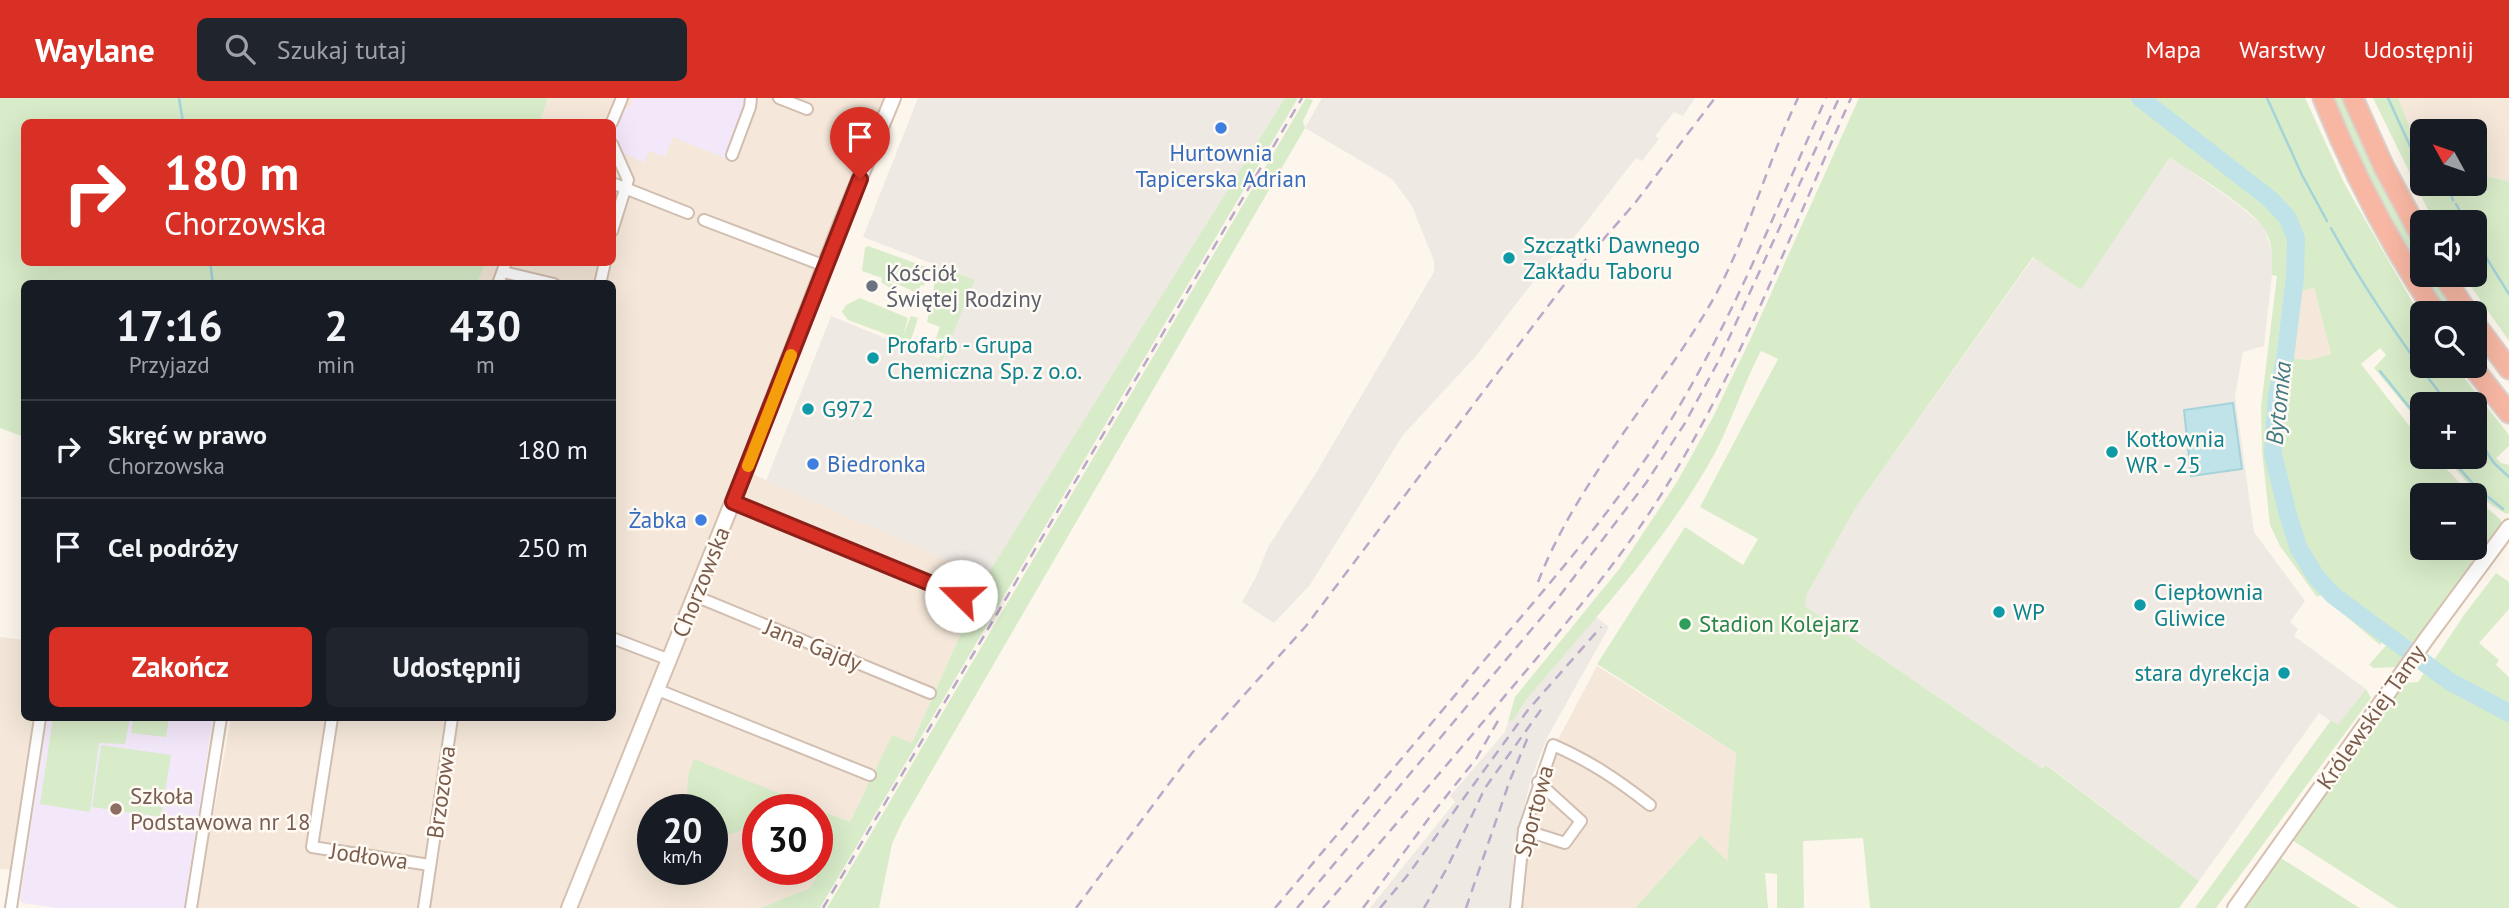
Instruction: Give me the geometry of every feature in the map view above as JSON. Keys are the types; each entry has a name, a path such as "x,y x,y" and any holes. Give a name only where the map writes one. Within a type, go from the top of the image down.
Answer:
{"highway":[{"path":"2323,98 2361,184 2390,239 2429,301"},
{"path":"2353,98 2384,167 2410,216"},
{"path":"2487,340 2509,369"},
{"path":"2481,378 2509,413"}],"main road":[{"name":"Chorzowska","path":"569,908 893,98"},
{"name":"Królewskiej Tamy","path":"2235,908 2509,527"}],"street":[{"path":"613,119 622,98"},
{"path":"732,155 751,98"},
{"path":"779,98 807,109"},
{"path":"616,152 628,180 616,220"},
{"path":"616,184 688,214"},
{"path":"704,220 825,266"},
{"path":"505,267 542,280"},
{"path":"733,502 961,596"},
{"name":"Jana Gajdy","path":"695,596 930,693"},
{"path":"616,640 670,660"},
{"path":"658,690 870,775"},
{"path":"11,908 40,721"},
{"path":"191,908 221,721"},
{"name":"Jodłowa","path":"332,721 312,847 430,865"},
{"name":"Brzozowa","path":"424,908 452,721"},
{"name":"Sportowa","path":"1516,908 1524,830 1538,782 1553,745 1614,776 1650,805"},
{"path":"1524,830 1565,843 1581,821 1538,782"}],"shaded area":[{"path":"548,98 890,98 741,469 986,577 912,743 892,736 850,822 833,815 833,794 742,794 742,885 812,885 760,908 196,908 230,721 616,721 616,280 478,280 484,266 616,266 616,119 541,119"},
{"path":"634,98 743,98 748,104 727,159 673,137 665,157 649,151 644,162 623,153 616,139 616,130 624,109 630,107"},
{"path":"918,98 1285,98 986,577 766,481 831,316 942,361 975,280 863,237"},
{"path":"1322,98 1695,98 1683,116 1674,112 1655,136 1659,139 1642,161 1636,158 1566,248 1560,247 1476,356 1403,435 1310,585 1274,623 1242,602 1268,547 1316,473 1434,272 1434,261 1412,206 1392,179 1305,128"},
{"path":"2398,98 2509,98 2509,181 2487,176 2487,119 2410,119 2410,128"},
{"name":"Ciepłownia Gliwice","path":"2170,157 2236,203 2264,227 2267,235 2272,255 2272,275 2264,346 2243,352 2235,396 2254,532 2305,601 2290,622 2298,629 2294,636 2366,689 2338,726 2319,713 2199,881 2047,765 2043,769 1805,606 1807,594 1856,507 2034,257 2081,290"},
{"path":"2314,288 2331,354 2308,360 2293,358 2297,292"},
{"path":"1596,617 1609,627 1547,738 1531,779 1514,849 1511,908 1370,908 1455,802 1450,796 1505,732 1508,722"},
{"path":"0,637 21,640 21,721 36,721 11,870 0,869"},
{"path":"1597,666 1736,753 1727,862 1701,835 1635,908 1521,908 1526,834 1554,747"},
{"name":"Szkoła Podstawowa nr 18","path":"47,721 213,721 184,908 57,908 22,903 20,900"}],"green space":[{"path":"0,98 548,98 541,119 21,119 21,266 484,266 479,280 21,280 21,436 0,428"},
{"path":"1285,98 1298,98 820,908 760,908 812,885 833,885 833,815 850,822 892,735 912,743 986,577"},
{"path":"1306,98 1313,100 1303,121 1305,128 902,822 892,844 879,908 827,908"},
{"path":"1859,98 2305,98 2344,183 2412,301 2410,378 2464,378 2475,392 2410,392 2410,412 2374,368 2386,355 2380,348 2361,364 2410,427 2410,469 2446,469 2460,483 2410,483 2410,560 2478,560 2412,646 2342,597 2309,555 2297,525 2282,453 2280,420 2289,373 2291,334 2294,333 2293,358 2308,360 2331,354 2314,288 2297,292 2300,277 2287,277 2270,400 2268,454 2286,526 2302,563 2325,592 2384,638 2380,645 2321,595 2317,597 2280,546 2270,525 2262,451 2261,407 2277,276 2272,275 2269,238 2263,227 2245,209 2170,157 2081,290 2033,257 1856,507 1807,594 1805,606 2043,769 2046,765 2199,881 2179,908 1870,908 1863,838 1803,841 1804,908 1777,908 1777,874 1765,873 1768,908 1635,908 1701,835 1727,861 1736,753 1597,664 1685,527 1743,565 1758,539 1700,507 1778,359 1761,351 1715,453 1688,498 1645,558 1526,700 1513,720 1508,722 1515,697 1620,568 1677,482 1712,419"},
{"path":"2331,98 2343,98 2371,162 2410,235 2410,254"},
{"path":"2373,98 2398,98 2410,128 2410,173"},
{"path":"2487,176 2509,181 2509,341 2487,309 2487,301 2481,301 2471,287 2487,287 2487,210 2428,210 2421,196 2487,196"},
{"path":"868,246 926,267 928,270 924,286 921,285 917,293 893,282 890,288 881,282 882,278 862,271 865,248"},
{"path":"938,266 975,280 942,361 898,343 899,339 848,320 842,312 846,305 860,298 908,318 903,336 911,316 918,318 911,340 915,347 939,359 946,342 936,338 940,327 927,322"},
{"path":"2429,287 2440,287 2450,301 2438,301"},
{"path":"2487,407 2509,435 2509,446 2496,458 2509,465 2509,513 2487,501 2487,483 2466,481 2456,469 2487,469"},
{"path":"2487,508 2504,526 2487,548"},
{"path":"2496,573 2509,582 2509,609 2479,643 2499,660 2496,665 2509,677 2509,706 2432,663"},
{"path":"2390,641 2406,654 2397,667 2374,668 2369,665"},
{"path":"2426,670 2442,685 2509,719 2509,908 2398,908 2292,840 2401,683 2418,682"},
{"path":"2366,689 2371,698 2216,908 2195,908 2331,720 2338,725"},
{"path":"53,721 129,721 125,744 99,743 90,812 40,804"},
{"path":"133,721 169,721 166,737 131,733"},
{"path":"101,745 171,755 161,817 92,807"},
{"path":"694,759 781,794 742,794 742,830 728,835 728,794 687,794 688,776"},
{"path":"2281,858 2358,907 2360,908 2245,908"}],"water":[{"path":"2233,403 2242,469 2191,476 2184,410"}],"waterway":[{"path":"179,98 182,119"},
{"name":"Bytomka","path":"2140,98 2270,199 2287,217 2296,238 2295,278 2285,358 2277,395 2273,454 2299,549 2317,578 2334,596 2449,681 2509,713"},
{"path":"2267,98 2302,175 2327,221"},
{"path":"2388,98 2410,146"},
{"path":"2452,196 2453,200"},
{"path":"2456,204 2459,210"},
{"path":"2331,228 2386,318 2439,392"},
{"path":"2487,259 2509,294"},
{"path":"211,266 212,280"},
{"path":"2380,371 2410,408"},
{"path":"2487,452 2509,477"},
{"path":"2460,469 2477,488 2503,509"}],"railway":[{"path":"823,908 1302,98"},
{"path":"1076,908 1192,753 1306,626 1567,281 1635,203 1715,98"},
{"path":"1538,582 1574,508 1711,303 1736,253 1798,98"},
{"path":"1275,908 1574,553 1655,445 1681,404 1726,319 1826,98"},
{"path":"1297,908 1558,598 1646,483 1685,423 1718,362 1839,98"},
{"path":"1323,908 1564,625 1650,512 1708,413 1734,361 1851,98"},
{"path":"1380,908 1407,876 1528,710 1601,627"},
{"path":"1424,908 1447,868 1485,788 1543,707"},
{"path":"1363,908 1476,759 1499,719"},
{"path":"1466,908 1510,780 1528,737"}],"slow traffic":[{"path":"748,466 791,355"}],"place":[{"name":"Hurtownia Tapicerska Adrian","path":"1221,128"},
{"name":"Szczątki Dawnego Zakładu Taboru","path":"1509,258"},
{"name":"Kościół Świętej Rodziny","path":"872,286"},
{"name":"Profarb - Grupa Chemiczna Sp. z o.o.","path":"873,358"},
{"name":"G972","path":"808,409"},
{"name":"Kotłownia WR - 25","path":"2112,452"},
{"name":"Biedronka","path":"813,464"},
{"name":"Żabka","path":"701,520"},
{"name":"Ciepłownia Gliwice","path":"2140,605"},
{"name":"WP","path":"1999,612"},
{"name":"Stadion Kolejarz","path":"1685,624"},
{"name":"stara dyrekcja","path":"2284,673"},
{"name":"Szkoła Podstawowa nr 18","path":"116,809"}],"route":[{"path":"860,179 733,502 961,596"}]}
